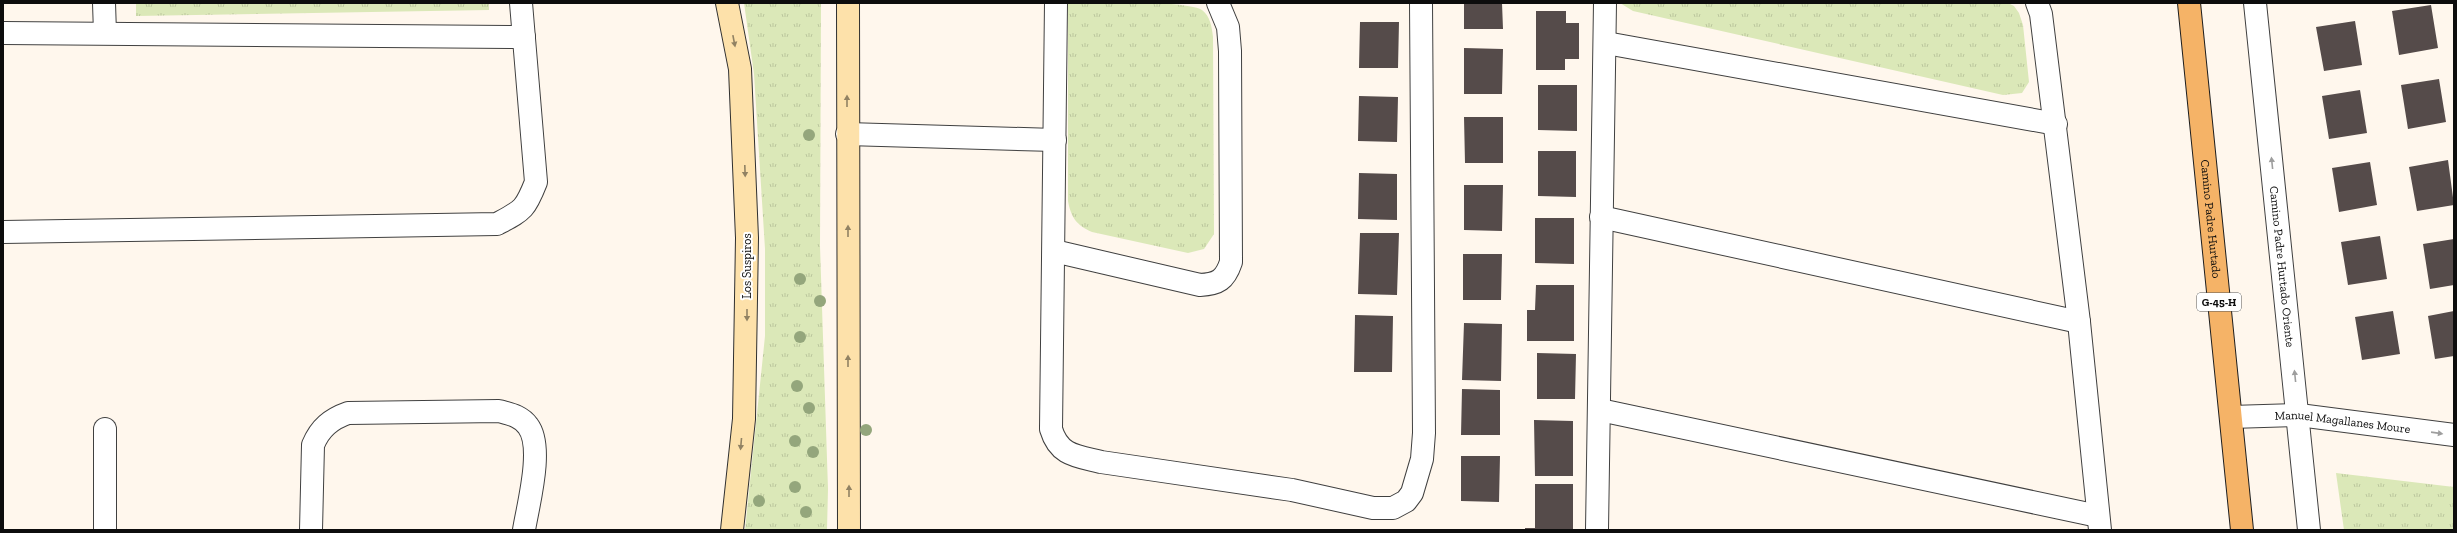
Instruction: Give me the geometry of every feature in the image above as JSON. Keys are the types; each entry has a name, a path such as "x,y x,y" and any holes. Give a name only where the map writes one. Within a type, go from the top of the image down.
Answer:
{"main road":[{"name":"Camino Padre Hurtado","path":"2189,3 2242,530"}],"street":[{"path":"104,3 105,34"},
{"path":"3,232 497,224 517,213 528,204 536,182 521,3"},
{"name":"Los Suspiros","path":"727,3 740,69 747,238 744,419 732,530"},
{"path":"848,3 847,134 849,530"},
{"path":"1056,3 1051,429 1054,440 1061,448 1072,455 1101,462 1292,490 1373,508 1393,508 1406,501 1412,493 1422,459 1424,433 1421,3"},
{"path":"1054,251 1200,285 1214,284 1227,275 1231,262 1230,51 1228,27 1218,3"},
{"path":"1597,530 1606,43 1605,3"},
{"path":"1600,410 2099,523 2079,322 2056,124 2041,14 2037,3"},
{"name":"Camino Padre Hurtado Oriente","path":"2255,3 2299,415 2309,530"},
{"path":"3,33 524,37"},
{"path":"1606,43 2056,124"},
{"path":"847,134 1055,140"},
{"path":"1602,217 2079,322"},
{"path":"311,530 312,445 318,434 336,417 348,413 498,411 513,414 522,420 529,426 533,436 535,457 524,530"},
{"name":"Manuel Magallanes Moure","path":"2231,417 2299,415 2454,435"},
{"path":"105,429 105,530"}],"green space":[{"path":"136,3 489,3 489,10 136,16"},
{"path":"744,3 821,3 820,246 828,489 827,530 745,530 765,336 765,249 754,74"},
{"path":"1068,3 1159,3 1177,5 1202,10 1209,19 1213,37 1214,234 1204,249 1188,253 1092,232 1075,220 1068,201"},
{"path":"1620,3 2008,3 2014,6 2019,13 2023,25 2029,82 2022,93 2003,95 1633,11"},
{"path":"2336,473 2454,487 2454,530 2344,530"}],"building":[{"path":"1464,3 1502,3 1503,29 1464,29"},
{"path":"2431,5 2438,48 2399,55 2392,11"},
{"path":"1536,11 1566,11 1566,23 1579,23 1579,59 1565,59 1565,70 1536,70"},
{"path":"2355,21 2362,65 2324,71 2316,27"},
{"path":"1360,22 1399,22 1398,68 1359,68"},
{"path":"1464,48 1503,49 1502,94 1464,94"},
{"path":"2439,79 2446,122 2408,129 2401,85"},
{"path":"1538,85 1577,85 1577,131 1538,130"},
{"path":"2360,90 2367,133 2329,139 2322,96"},
{"path":"1359,96 1398,97 1397,142 1358,141"},
{"path":"1464,117 1503,117 1503,163 1465,163"},
{"path":"1538,151 1576,151 1576,197 1538,196"},
{"path":"2448,160 2454,205 2417,211 2409,167"},
{"path":"2370,162 2377,205 2339,212 2332,168"},
{"path":"1359,173 1397,174 1397,220 1358,219"},
{"path":"1464,185 1503,185 1502,231 1464,230"},
{"path":"1535,218 1574,218 1574,264 1535,263"},
{"path":"1360,233 1399,233 1397,295 1358,294"},
{"path":"2380,236 2387,279 2348,285 2341,242"},
{"path":"2454,239 2454,285 2430,289 2423,244"},
{"path":"1463,254 1502,254 1501,300 1463,300"},
{"path":"1536,285 1574,285 1574,341 1527,341 1527,310 1535,310"},
{"path":"2393,311 2400,354 2362,360 2355,317"},
{"path":"2454,311 2454,356 2435,359 2428,316"},
{"path":"1355,315 1393,316 1392,372 1354,372"},
{"path":"1464,323 1502,324 1501,381 1462,380"},
{"path":"1537,353 1576,354 1575,399 1537,399"},
{"path":"1462,389 1500,390 1500,435 1461,435"},
{"path":"1534,420 1573,421 1573,476 1535,476"},
{"path":"1461,456 1500,456 1499,502 1461,501"},
{"path":"1535,484 1573,484 1573,530 1525,530 1525,528 1535,528"}]}
